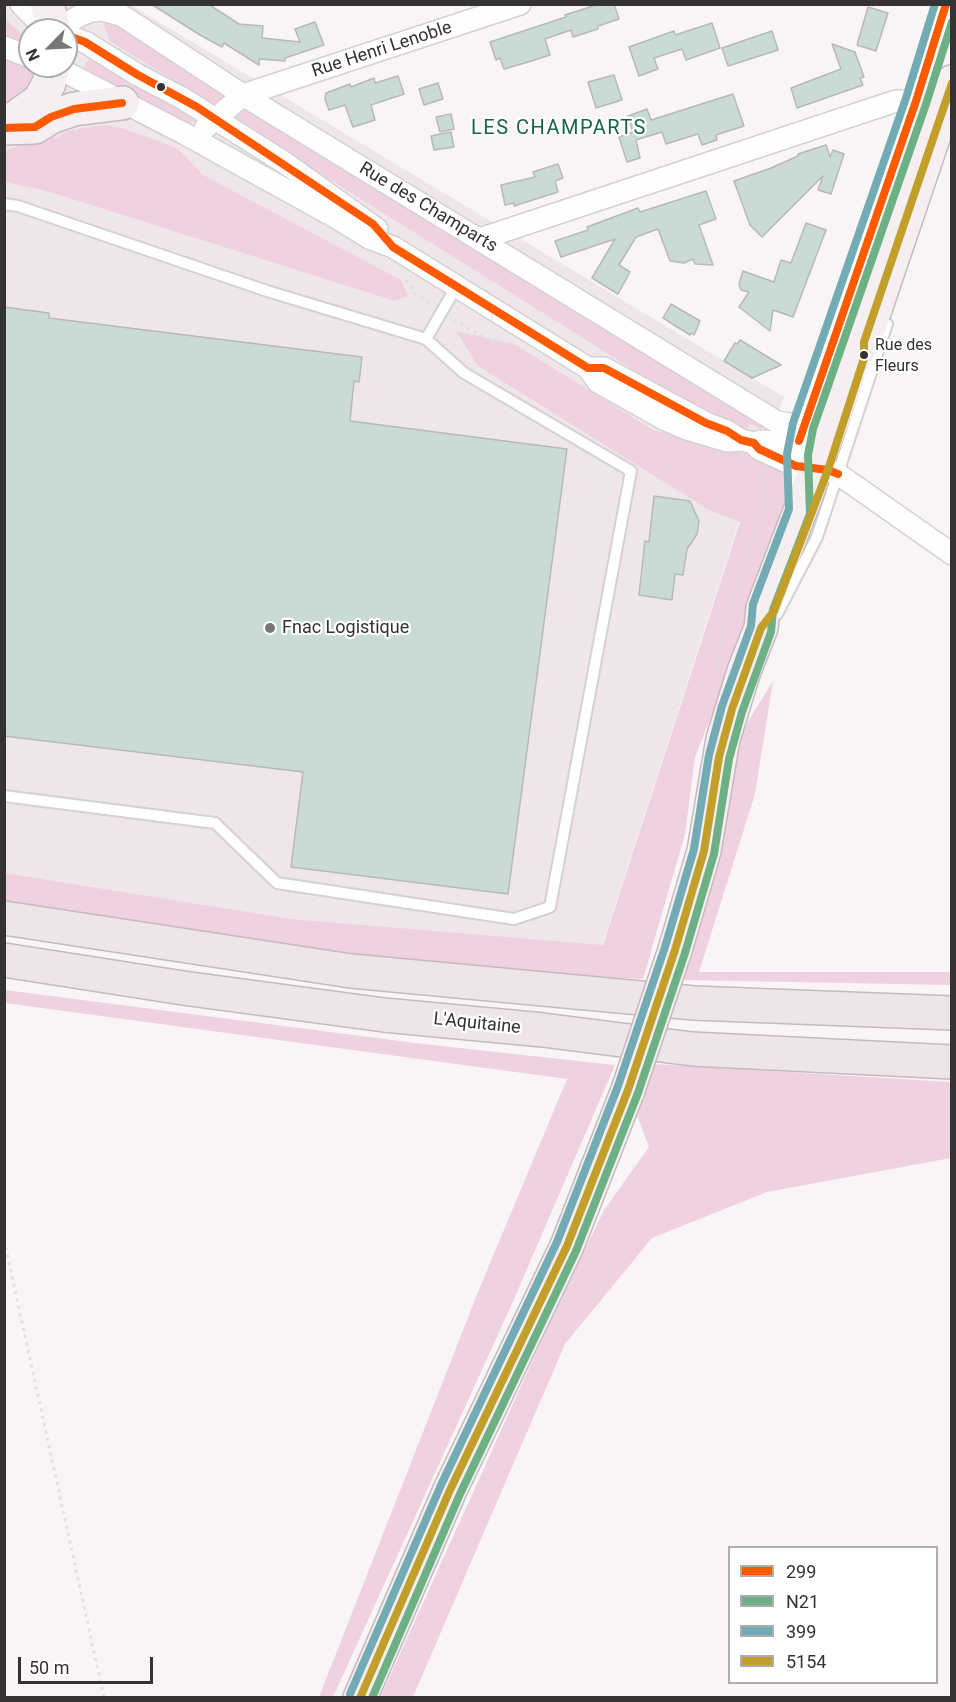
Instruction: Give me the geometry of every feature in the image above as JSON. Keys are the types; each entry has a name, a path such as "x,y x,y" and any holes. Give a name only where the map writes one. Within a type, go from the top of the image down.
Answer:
{"highway":[{"path":"4,918 351,971 694,1003 951,1013"},
{"name":"L'Aquitaine","path":"4,960 183,988 384,1015 543,1030 692,1049 951,1062"}],"main road":[{"path":"4,127 40,100 50,78"},
{"path":"360,1698 450,1490 567,1246 628,1090 675,950 704,851 723,739 761,628 763,608 800,511 816,453 855,354 864,342 951,82"},
{"path":"4,127 35,127 51,117 74,109 122,103"},
{"path":"761,628 774,611 816,453 864,358 864,342"}],"street":[{"path":"21,4 34,18"},
{"name":"Rue Henri Lenoble","path":"243,95 520,4"},
{"path":"816,453 916,100 946,4"},
{"name":"Rue des Champarts","path":"78,18 91,11 102,10 121,15 243,95 777,422 951,554"},
{"name":"Rue des Champarts","path":"78,39 182,98 285,164 373,224 393,247"},
{"name":"Rue des Champarts","path":"78,77 371,239 393,247 588,368 598,382 664,419 718,439 748,441 759,449 816,453"},
{"path":"185,134 204,129 243,95"},
{"path":"480,239 896,101 916,100"}],"lane":[{"path":"4,204 18,206 267,291 426,339 464,373 631,471 550,907 514,919 277,884 215,823 4,796"},
{"path":"426,339 456,287"},
{"path":"816,453 892,310"}],"path":[{"path":"406,279 416,294 441,312 484,337 516,345"},
{"path":"4,1240 104,1698"}],"shaded area":[{"path":"5,5 131,5 784,397 739,522 597,962 517,942 43,894 5,885"},
{"path":"101,17 112,17 224,92 225,100 214,105 110,41"},
{"path":"4,18 18,31 18,41 5,36"},
{"path":"4,59 18,65 18,78 34,78 30,90 4,108"},
{"path":"89,59 144,91 173,99 201,121 186,123 143,106 84,67"},
{"path":"252,109 763,427 761,429 750,424 746,431 706,415 233,119 243,110"},
{"path":"102,125 122,128 177,148 203,175 401,280 408,296 395,301 47,191 5,182 4,151 45,137 57,138 67,131"},
{"path":"456,331 516,345 653,430 762,458 783,472 790,494 749,622 695,757 685,834 643,979 351,955 5,903 4,873 291,919 603,945 740,522 709,510 478,366"},
{"path":"773,681 755,794 699,972 951,972 951,985 681,980 719,850 742,731"},
{"path":"5,990 423,1044 615,1065 511,1306 333,1697 319,1697 478,1292 567,1079 5,1003"},
{"path":"653,1064 951,1082 951,1158 767,1192 652,1238 565,1344 413,1697 380,1698 546,1331 604,1210 649,1147 637,1115 641,1085"}],"building":[{"path":"151,4 208,4 239,24 263,26 262,38 300,42 295,29 315,22 324,45 285,58 285,61 259,59 259,65 224,43 222,47 200,35"},
{"path":"599,4 614,4 619,19 573,37 571,30 545,39 550,55 504,69 500,58 496,60 490,42"},
{"path":"868,7 888,13 876,51 857,45"},
{"path":"712,23 720,48 686,60 682,49 654,58 658,69 639,76 629,47 674,31 675,35"},
{"path":"772,31 778,50 728,66 722,48"},
{"path":"832,44 855,52 864,77 860,78 863,85 797,108 791,88 841,69"},
{"path":"614,75 622,100 596,108 588,82"},
{"path":"398,76 404,94 371,105 375,120 353,127 345,105 329,110 325,99 326,93 374,78 375,83"},
{"path":"438,83 443,99 424,105 419,89"},
{"path":"733,94 744,126 716,135 717,140 702,145 698,134 666,144 662,132 636,140 640,158 627,162 619,137 633,132 628,116 647,109 651,120"},
{"path":"451,114 454,129 440,132 436,117"},
{"path":"451,132 454,147 434,150 431,136"},
{"path":"826,145 830,157 833,150 844,154 831,194 818,190 823,176 762,237 750,225 734,181 771,168 798,154"},
{"path":"558,164 563,178 555,181 558,192 514,206 514,203 505,205 501,185 535,177 533,172"},
{"path":"706,191 716,219 699,225 713,265 695,264 693,259 684,263 670,261 658,229 636,237 619,265 630,272 618,294 592,278 615,239 561,257 555,241 588,230 587,227 638,208 640,212"},
{"path":"806,223 826,230 793,317 773,310 770,331 739,307 749,292 741,290 739,284 743,271 774,282 781,260 791,263"},
{"path":"671,304 700,321 694,335 691,333 690,335 663,318"},
{"name":"Fnac Logistique","path":"4,307 49,313 49,318 362,357 359,382 354,381 350,421 567,449 508,894 291,867 303,772 4,736"},
{"path":"740,340 781,365 752,378 724,361 735,343 737,344"},
{"path":"654,496 690,501 699,521 697,534 687,549 683,575 675,574 672,600 639,595 645,541 649,542"}],"transit line":[{"name":"399","path":"350,1694 441,1485 557,1242 618,1086 665,947 694,849 709,755 722,706 751,626 753,604 789,509 787,454 793,423 906,98 935,4"},
{"name":"299","path":"799,441 916,101 946,4"},
{"name":"N21","path":"372,1698 460,1494 576,1251 638,1093 685,953 714,854 729,759 742,712 771,632 773,610 810,514 808,455 813,429 926,104 952,22"},
{"name":"299","path":"78,39 197,107 373,224 393,247 588,368 604,368 706,423 727,431 741,440 754,443 759,449 796,466 828,470 838,474"},
{"name":"5154","path":"360,1698 450,1490 567,1246 628,1090 675,950 704,851 719,757 732,709 761,628 774,611 828,470 864,358 864,342 952,83"},
{"name":"299","path":"4,128 35,127 51,117 74,109 122,103"}],"place":[{"name":"Rue des Fleurs","path":"864,355"},
{"name":"Fnac Logistique","path":"270,628"}],"district":[{"name":"LES CHAMPARTS","path":"559,129"}]}
